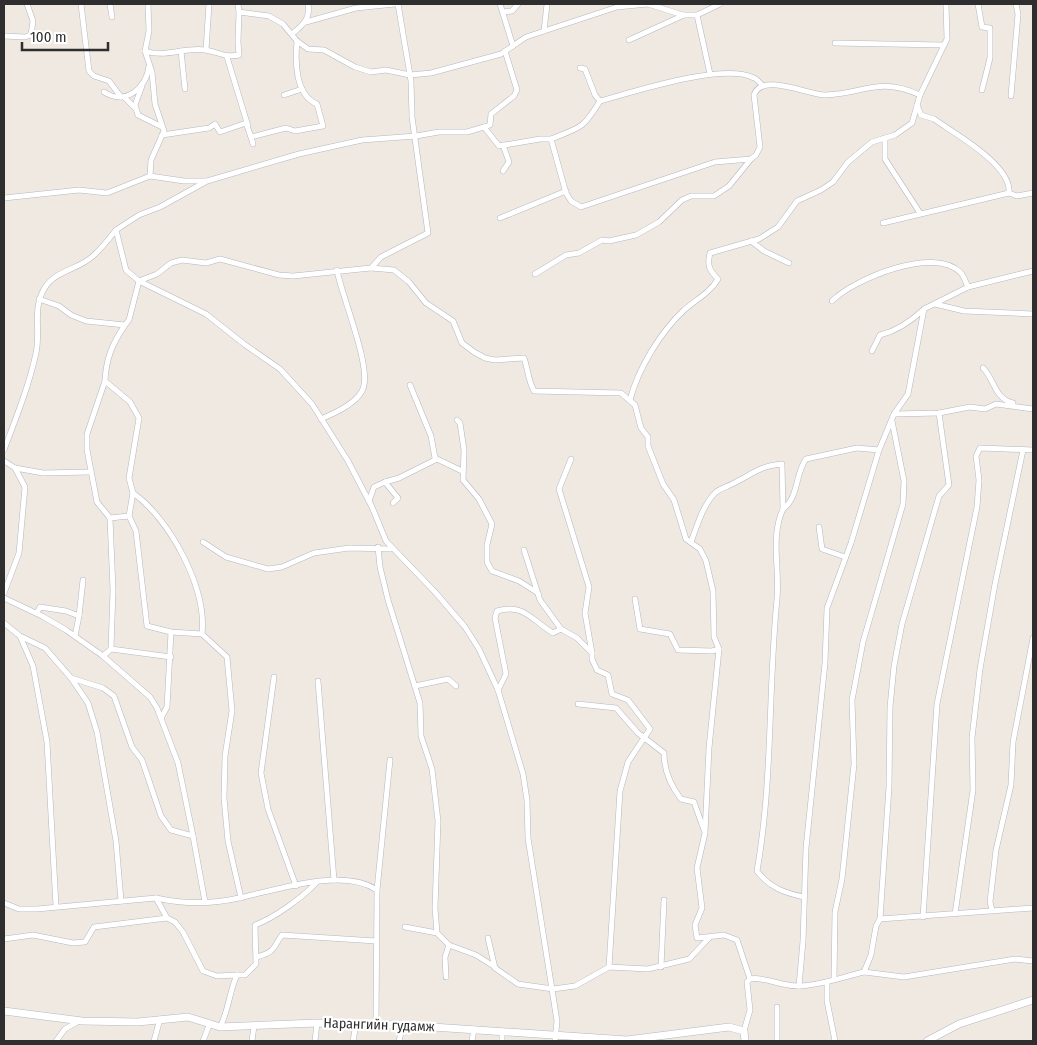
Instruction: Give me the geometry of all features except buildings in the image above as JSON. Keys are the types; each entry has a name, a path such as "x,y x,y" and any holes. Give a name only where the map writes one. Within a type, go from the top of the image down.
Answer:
{"main road":[{"path":"927,1041 959,1024 1033,1000"},
{"name":"Нарангийн гудамж","path":"4,1011 82,1020 138,1022 160,1018 188,1017 220,1027 317,1024 403,1025 502,1031 555,1038 627,1040 730,1028 744,1030"},
{"path":"744,1030 745,1041"}],"street":[{"path":"4,36 25,37 31,35 34,21 27,4"},
{"path":"81,4 89,71 94,76 109,81 136,109"},
{"path":"110,4 112,17"},
{"path":"148,4 149,31 145,51 150,63 154,104 162,127 162,135 151,160 150,176"},
{"path":"206,50 209,4"},
{"path":"145,51 155,54 206,50 227,57 240,55 238,4"},
{"path":"306,22 309,12 308,4"},
{"path":"292,34 306,22 356,8 396,4 410,75 412,118 428,233 381,257 371,268"},
{"path":"500,4 513,46"},
{"path":"503,12 512,11 518,4"},
{"path":"544,31 547,4"},
{"path":"239,12 268,16 283,24 297,41 308,49 324,50 355,67 371,72 386,70 410,75 431,73 505,51 526,37 618,7 648,4 684,15 697,16 720,4"},
{"path":"630,400 637,376 655,346 683,311 705,293 718,279 711,272 707,263 710,253 759,239 778,227 797,201 833,182 848,162 872,142 895,135 912,123 920,95 947,39 946,4"},
{"path":"978,4 982,27 990,28 990,58 982,90"},
{"path":"1012,96 1018,14 1016,4"},
{"path":"629,40 684,15"},
{"path":"697,16 710,74"},
{"path":"251,137 286,128 295,131 323,126 317,104 310,101 302,89 296,57 297,41"},
{"path":"835,43 944,44"},
{"path":"181,51 185,89"},
{"path":"4,450 28,384 37,350 36,320 39,300 45,287 60,273 76,268 94,256 116,230 139,215 160,207 207,181 299,154 362,140 416,136 439,132 468,132 484,128 490,124 491,114 514,96 517,90 505,51"},
{"path":"227,57 253,144"},
{"path":"150,63 135,105 138,115 162,127"},
{"path":"580,68 585,69 595,95 600,101"},
{"path":"484,128 499,146 551,139 572,132 587,123 600,101 710,74 744,75 754,78 762,85"},
{"path":"104,92 112,96 123,97 143,85"},
{"path":"535,274 566,255 579,253 602,240 609,241 636,235 659,222 682,200 691,196 714,196 729,186 756,155 760,147 754,95 755,90 762,85 790,86 825,95 874,86 902,87 920,95"},
{"path":"284,94 302,89"},
{"path":"917,104 921,115 934,119 1000,168 1010,185 1009,193"},
{"path":"162,135 210,128 216,124 220,132 246,123 251,137"},
{"path":"885,138 885,159 920,213"},
{"path":"551,139 566,191 571,201 581,207 715,162 751,159"},
{"path":"503,145 509,162 503,171"},
{"path":"4,198 79,190 107,193 150,176 184,181 207,181"},
{"path":"500,218 566,191"},
{"path":"883,223 1009,193 1017,196 1033,193"},
{"path":"116,230 126,270 139,280 206,314 280,369 312,404 348,461 391,549 435,592 465,627 479,649 498,690 523,774 527,800 528,838 557,1021 555,1038"},
{"path":"751,241 764,251 789,263"},
{"path":"139,280 182,260 206,263 220,259 279,275 293,276 336,270 371,268 394,270 409,282 426,304 453,321 462,343 474,352 485,358 495,360 524,358 529,382 534,391 621,393 635,405 641,428 648,437 648,446 663,484 674,500 686,539 700,549 706,561 713,591 714,637 719,649 709,748 705,833 696,868 702,908 696,925 697,938 724,935 737,940 750,978 747,982 750,1010 744,1030"},
{"path":"832,301 842,291 873,275 909,263 943,263 961,272 968,286"},
{"path":"321,419 355,399 363,390 365,376 354,324 336,270"},
{"path":"872,351 880,335 908,323 924,309 968,286 1033,271"},
{"path":"103,656 111,648 113,590 110,518 98,502 90,472 87,434 106,382 106,363 113,342 129,320 139,280"},
{"path":"39,300 59,306 71,315 86,321 125,325"},
{"path":"935,304 964,311 1033,314"},
{"path":"799,986 806,848 825,663 827,608 879,450 894,414 908,394 924,309"},
{"path":"983,368 989,374 1002,398 1033,408"},
{"path":"106,382 130,402 139,418 129,478 133,493 129,516 136,530 147,626 171,632 202,634 227,657 231,680 232,711 225,756 224,798 228,840 241,898"},
{"path":"410,385 431,436 437,459 462,471"},
{"path":"894,414 939,413 970,407 985,408 996,404 1025,406"},
{"path":"864,972 871,955 876,926 880,919 890,787 890,706 894,666 902,624 939,496 949,484 939,413"},
{"path":"457,420 460,423 464,444 463,480 479,499 492,524 487,562 492,571 519,581 538,593"},
{"path":"834,979 835,912 842,879 854,764 852,700 863,642 903,504 904,481 892,420"},
{"path":"804,897 782,892 764,880 757,871 766,822 772,713 772,656 777,597 776,539 780,517 793,498 799,471 806,459 857,448 879,450"},
{"path":"923,918 937,704 977,507 979,480 976,456 980,448 1033,450"},
{"path":"955,914 973,790 972,738 980,669 995,584 1023,450"},
{"path":"369,501 374,487 399,478 437,459"},
{"path":"571,459 558,489 590,587 586,613 592,659 597,670 608,675 612,694 628,700 650,729 646,739 628,762 620,792 608,967"},
{"path":"4,461 15,468 43,473 90,472"},
{"path":"691,542 698,522 715,493 738,482 753,471 768,465 782,464 784,509"},
{"path":"4,593 19,553 24,520 25,487 15,468"},
{"path":"385,482 398,498 393,503"},
{"path":"133,493 147,503 160,518 182,553 200,600 204,618 202,634"},
{"path":"110,518 129,516"},
{"path":"819,527 822,549 845,557"},
{"path":"202,542 226,557 268,569 282,567 314,553 349,548 391,549"},
{"path":"378,548 380,567 388,600 416,686 420,703 421,736 432,769 438,821 435,908 437,933"},
{"path":"524,550 538,593 561,629 577,638 592,653"},
{"path":"75,636 83,580"},
{"path":"4,598 36,613 75,636 86,646 103,656 150,697 161,718 178,763 205,902"},
{"path":"635,599 640,628 670,634 678,650 712,651 719,649"},
{"path":"498,690 506,674 495,618 497,610 510,606 525,611 536,622 553,633 561,629"},
{"path":"36,613 40,607 79,616"},
{"path":"4,623 20,636 45,648 72,678 88,703 97,732 116,841 121,901"},
{"path":"161,718 167,707 171,632"},
{"path":"20,636 33,666 47,742 56,906"},
{"path":"992,910 990,902 996,850 1011,785 1013,742 1033,638"},
{"path":"111,648 171,657"},
{"path":"274,677 261,773 268,809 296,886"},
{"path":"72,678 103,688 114,696 132,746 142,760 161,816 171,830 192,836"},
{"path":"416,686 448,679 456,686"},
{"path":"318,681 334,880"},
{"path":"578,704 616,708 638,733 664,753 664,770 681,799 694,802 705,833"},
{"path":"376,1025 377,890 390,760"},
{"path":"4,903 18,909 156,898 173,902 205,902 241,898 334,880 361,883 377,890"},
{"path":"4,939 32,936 85,942 94,927 167,918 175,922 183,932 203,970 217,976 245,975 256,964 255,925 267,920 301,896 316,882"},
{"path":"156,898 167,918"},
{"path":"661,967 664,900"},
{"path":"880,919 923,918 992,910 1033,908"},
{"path":"405,927 437,933 449,945 476,955 518,984 553,989 575,986 608,967 630,970 661,967 689,959 709,937"},
{"path":"257,957 273,950 282,935 376,941"},
{"path":"488,938 495,968"},
{"path":"446,977 446,957 449,945"},
{"path":"750,978 756,977 781,985 799,986 827,982 864,972 904,977 1015,959 1033,961"},
{"path":"220,1027 227,1013 230,990 237,975"},
{"path":"827,982 827,1001 835,1041"},
{"path":"777,1007 777,1041"},
{"path":"154,1041 160,1018"},
{"path":"56,1041 65,1029 82,1020"},
{"path":"203,1041 210,1023"},
{"path":"315,1041 317,1024"},
{"path":"353,1041 356,1024"},
{"path":"399,1041 403,1025"},
{"path":"252,1041 254,1026"},
{"path":"472,1041 474,1029"},
{"path":"502,1031 502,1041"}]}
